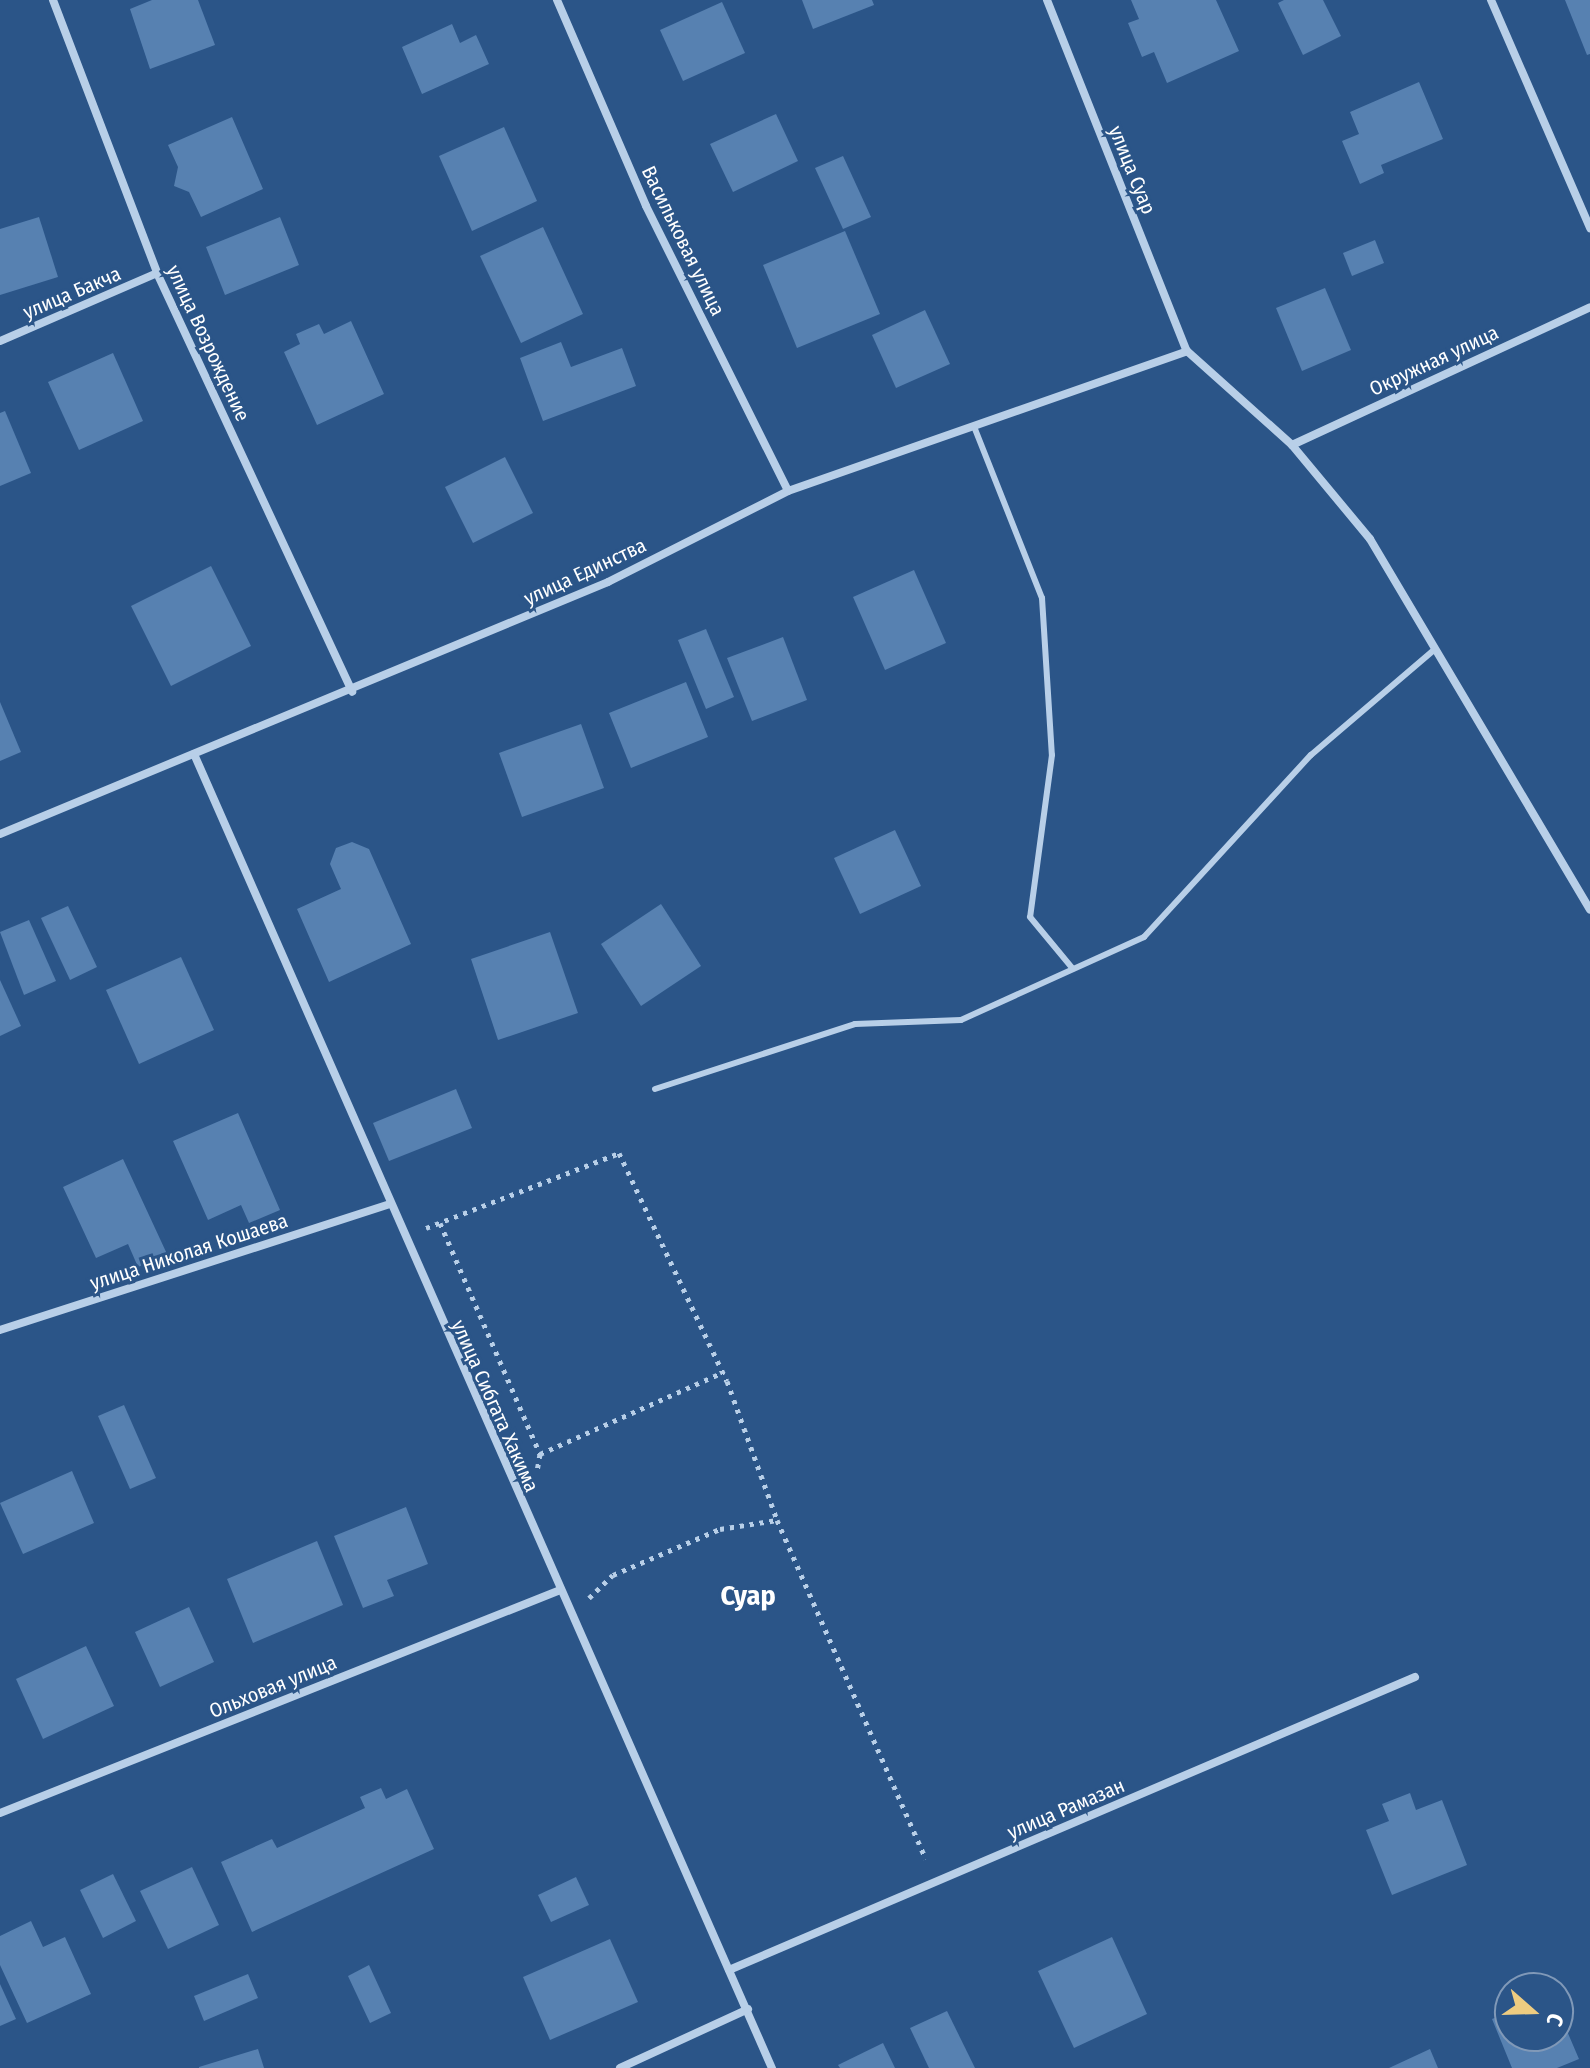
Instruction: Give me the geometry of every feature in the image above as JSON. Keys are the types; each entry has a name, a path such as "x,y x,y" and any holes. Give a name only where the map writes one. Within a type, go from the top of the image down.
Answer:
{"street":[{"name":"улица Возрождение","path":"53,0 157,273 352,692"},
{"name":"Васильковая улица","path":"557,0 646,206 788,491"},
{"name":"улица Суар","path":"1047,0 1187,351"},
{"path":"1491,0 1590,228"},
{"name":"улица Бакча","path":"0,341 157,273"},
{"name":"Окружная улица","path":"1292,445 1590,307"},
{"name":"улица Единства","path":"0,834 352,692 608,582 788,491 975,429 1187,351"},
{"path":"1187,351 1292,445 1370,539 1590,910"},
{"name":"улица Сибгата Хакима","path":"194,754 558,1591 772,2068"},
{"name":"улица Николая Кошаева","path":"0,1330 389,1204"},
{"name":"Ольховая улица","path":"0,1813 558,1591"},
{"name":"улица Рамазан","path":"729,1970 1415,1677"},
{"path":"620,2068 748,2009"}],"lane":[{"path":"975,429 1042,598 1052,755 1030,917 1073,969"},
{"path":"655,1089 855,1024 961,1020 1144,937 1311,755 1435,649"}],"path":[{"path":"403,1237 619,1153 723,1372 777,1520 936,1882"},
{"path":"440,1223 540,1454 527,1519"},
{"path":"540,1454 723,1372"},
{"path":"569,1615 613,1575 720,1529 777,1520"}],"building":[{"path":"152,0 198,0 215,45 150,69 130,9"},
{"path":"802,0 872,0 874,5 813,29"},
{"path":"1131,0 1216,0 1239,51 1167,83 1154,52 1142,57 1128,23 1139,19"},
{"path":"1284,0 1323,0 1341,36 1303,55 1278,3"},
{"path":"1565,0 1590,0 1590,54 1587,55"},
{"path":"722,2 745,53 683,81 660,30"},
{"path":"452,24 460,43 476,35 489,64 422,94 402,47"},
{"path":"1419,82 1443,139 1381,165 1384,173 1360,184 1342,141 1359,134 1350,112"},
{"path":"776,114 798,161 733,192 710,144"},
{"path":"232,117 263,189 201,217 189,192 174,186 178,167 168,145"},
{"path":"504,127 537,201 472,231 439,156"},
{"path":"843,156 871,217 843,229 815,168"},
{"path":"39,217 58,277 0,295 0,229"},
{"path":"280,217 299,265 225,295 206,247"},
{"path":"543,227 583,314 521,343 480,256"},
{"path":"845,231 880,314 797,348 763,265"},
{"path":"1375,240 1384,263 1352,276 1343,253"},
{"path":"1325,288 1351,350 1302,371 1276,308"},
{"path":"925,310 950,364 896,388 872,335"},
{"path":"351,321 384,394 317,425 284,352 300,344 296,334 319,324 324,334"},
{"path":"561,342 571,367 622,348 636,386 543,421 520,358"},
{"path":"113,353 143,421 79,450 48,382"},
{"path":"5,411 31,473 0,486 0,413"},
{"path":"505,457 533,513 473,543 445,487"},
{"path":"211,566 251,646 171,686 131,606"},
{"path":"914,570 946,643 885,670 853,597"},
{"path":"706,629 734,697 706,709 678,640"},
{"path":"783,637 807,700 752,721 727,658"},
{"path":"686,682 708,737 631,768 609,713"},
{"path":"0,702 21,752 0,761"},
{"path":"581,724 604,788 522,817 499,753"},
{"path":"895,830 921,886 860,914 834,858"},
{"path":"352,842 369,849 411,944 329,982 297,909 341,889 330,864 336,848"},
{"path":"661,904 701,966 641,1006 601,944"},
{"path":"68,906 97,967 70,980 41,918"},
{"path":"29,920 56,981 24,995 0,932"},
{"path":"550,932 578,1013 498,1040 471,959"},
{"path":"181,957 214,1030 139,1064 106,990"},
{"path":"0,980 21,1026 0,1036"},
{"path":"456,1089 472,1128 389,1161 373,1123"},
{"path":"238,1113 280,1210 249,1223 241,1205 208,1220 173,1141"},
{"path":"123,1159 167,1254 138,1267 128,1244 96,1258 63,1187"},
{"path":"124,1405 156,1478 130,1489 98,1416"},
{"path":"72,1471 94,1523 23,1554 0,1503"},
{"path":"406,1507 428,1564 387,1580 394,1596 363,1608 334,1536"},
{"path":"317,1541 343,1605 253,1643 227,1579"},
{"path":"189,1607 214,1662 160,1687 135,1632"},
{"path":"86,1646 114,1706 43,1739 16,1679"},
{"path":"381,1788 386,1799 407,1789 434,1849 252,1932 221,1862 272,1839 277,1848 365,1808 360,1797"},
{"path":"1410,1793 1416,1810 1442,1800 1467,1865 1392,1895 1366,1830 1389,1821 1382,1804"},
{"path":"192,1867 219,1925 168,1949 140,1891"},
{"path":"113,1874 136,1921 103,1938 80,1890"},
{"path":"576,1877 589,1905 551,1922 538,1895"},
{"path":"31,1921 43,1947 65,1937 91,1994 27,2023 0,1965 0,1936"},
{"path":"1112,1937 1147,2014 1074,2048 1038,1971"},
{"path":"610,1939 638,2002 550,2040 523,1977"},
{"path":"369,1965 391,2013 370,2023 348,1976"},
{"path":"248,1974 258,1998 204,2021 194,1996"},
{"path":"0,1984 16,2019 0,2026"},
{"path":"947,2011 975,2068 929,2068 910,2028"},
{"path":"883,2043 895,2068 840,2068 838,2065"},
{"path":"1574,2047 1579,2059 1557,2068 1512,2068 1505,2052 1574,2052"},
{"path":"258,2049 264,2068 199,2068 199,2067"},
{"path":"1430,2049 1438,2068 1389,2068"}],"district":[{"name":"Суар","path":"748,1596"}]}
